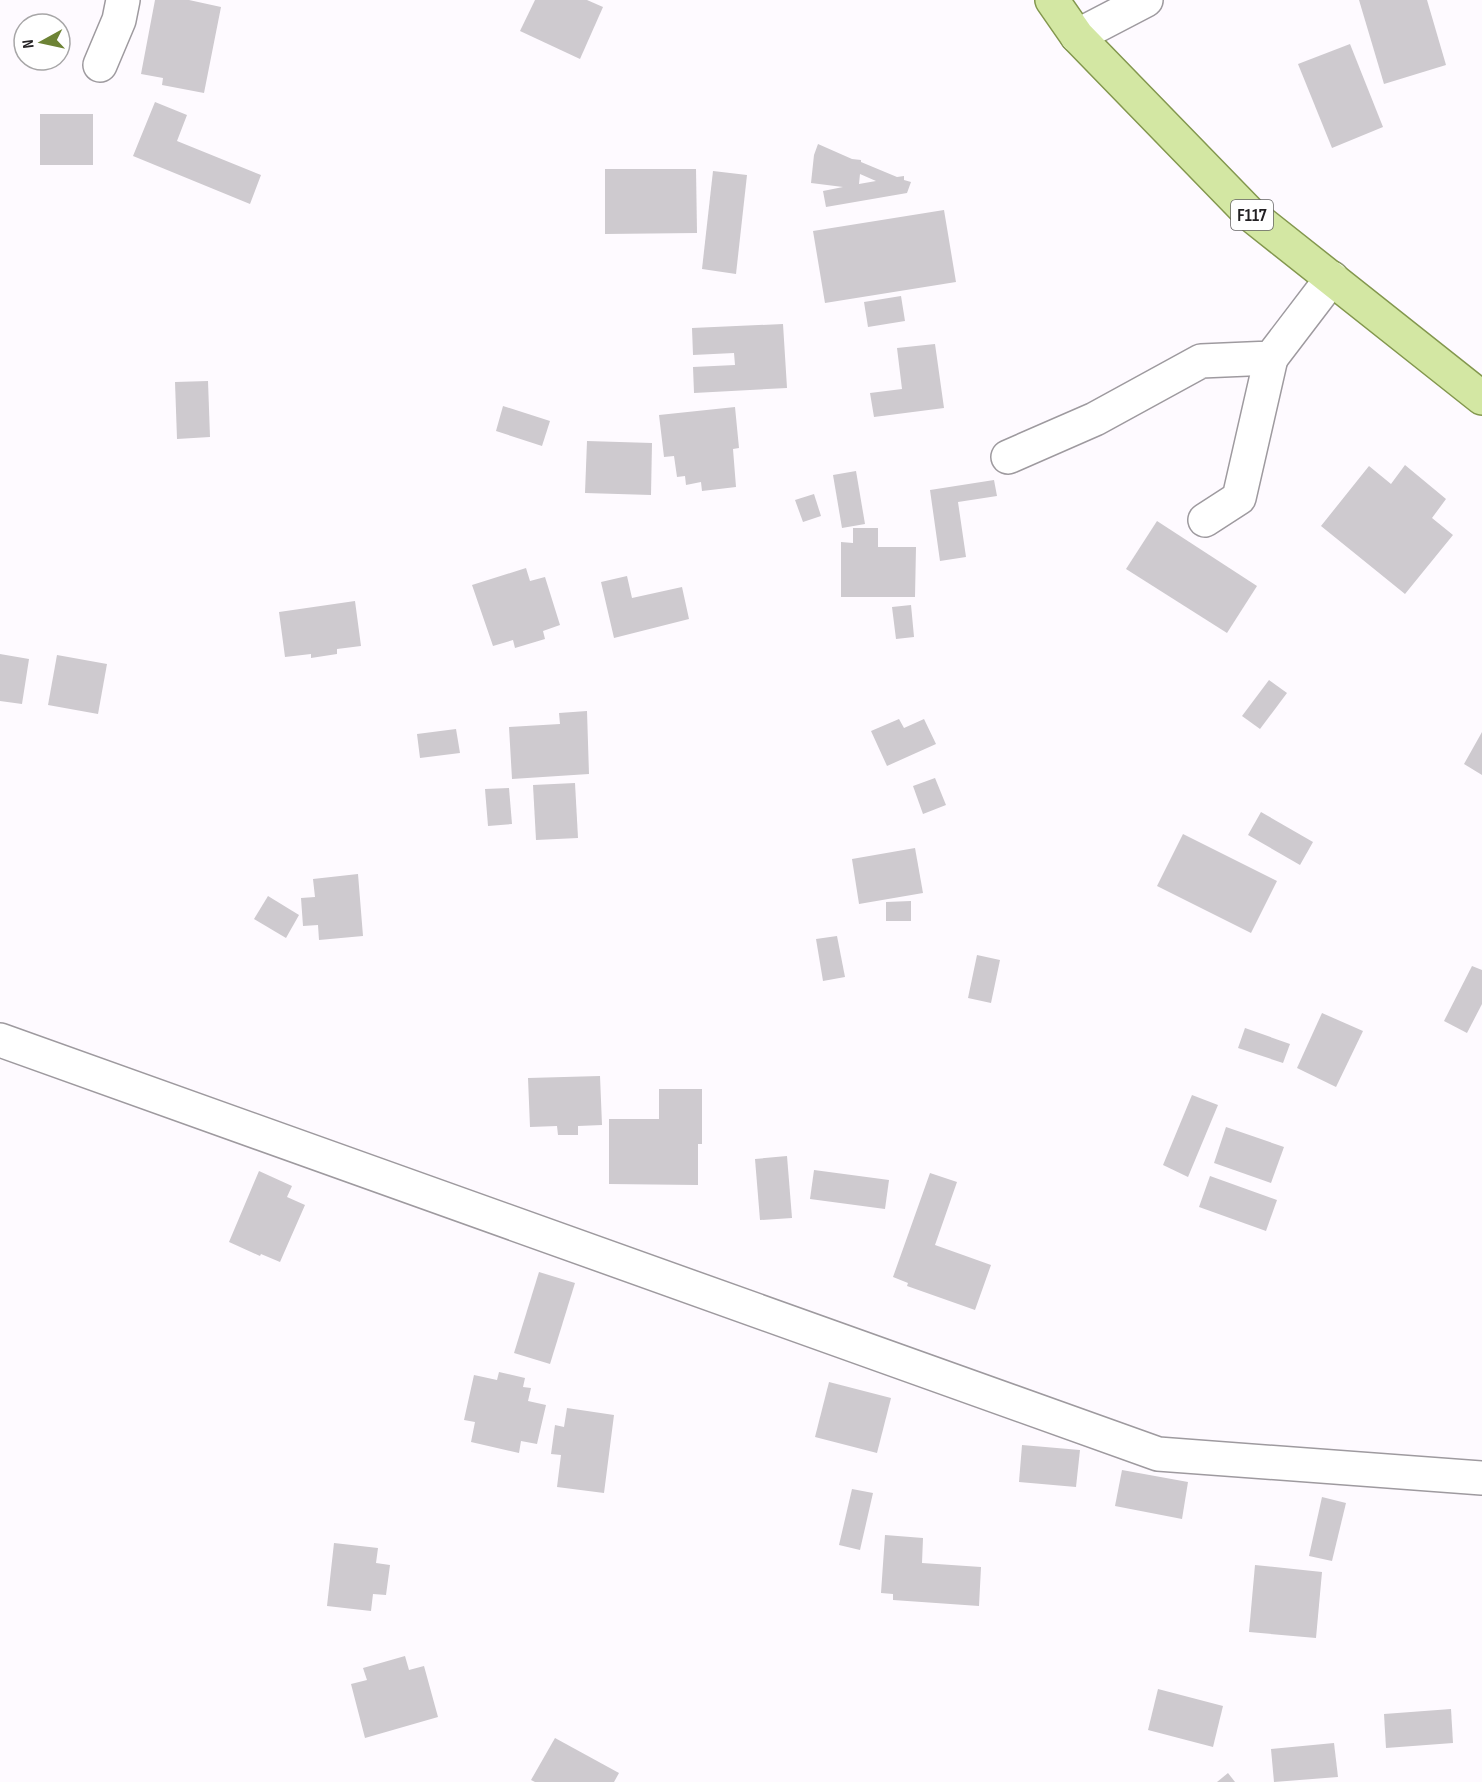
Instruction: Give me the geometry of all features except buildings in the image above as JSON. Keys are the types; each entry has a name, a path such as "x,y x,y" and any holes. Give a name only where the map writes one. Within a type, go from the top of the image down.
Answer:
{"main road":[{"name":"F117","path":"1052,0 1077,36 1250,213 1482,398"}],"street":[{"path":"100,65 119,20 123,0"},
{"path":"1077,36 1146,0"},
{"path":"1205,520 1239,498 1271,358 1332,278"},
{"path":"1008,457 1095,419 1202,360 1271,358"},
{"path":"0,1040 1158,1454 1482,1478"}]}
